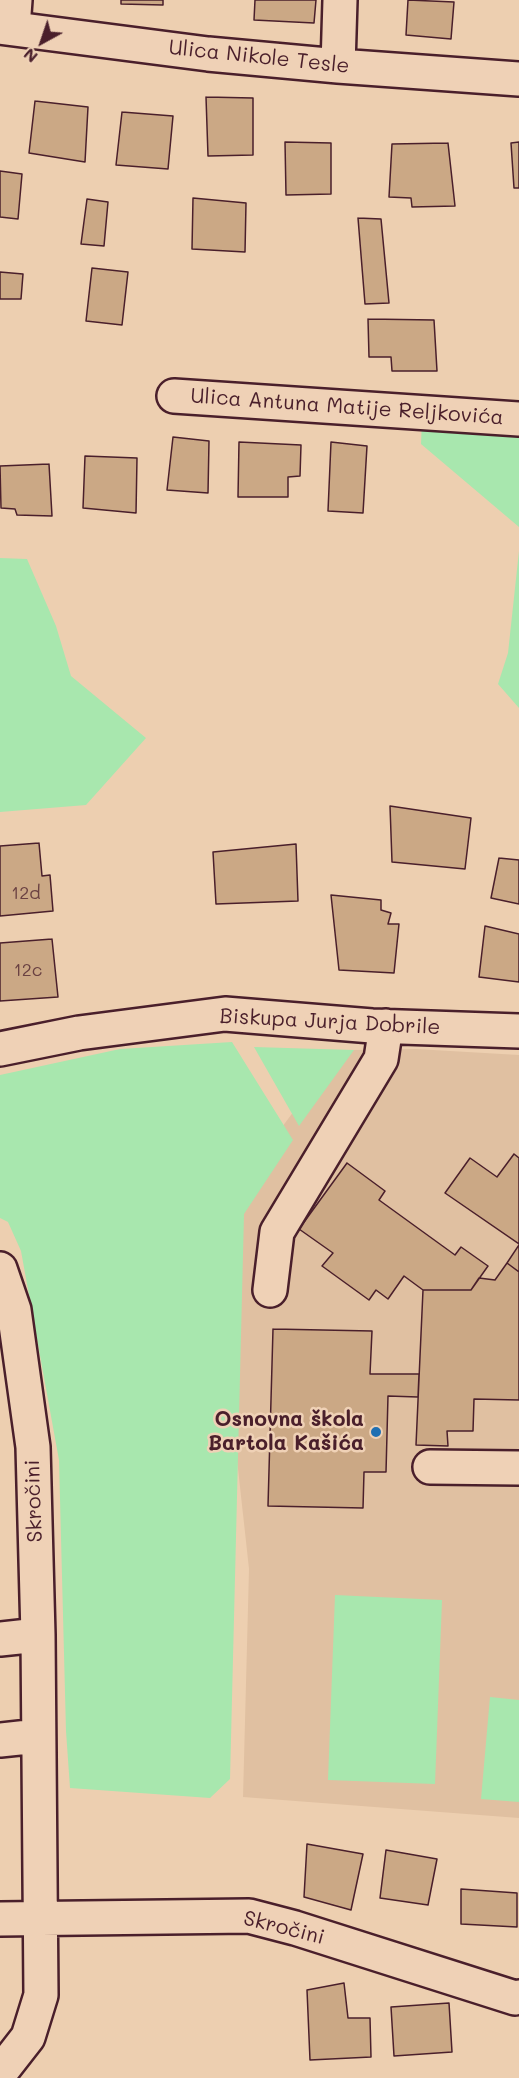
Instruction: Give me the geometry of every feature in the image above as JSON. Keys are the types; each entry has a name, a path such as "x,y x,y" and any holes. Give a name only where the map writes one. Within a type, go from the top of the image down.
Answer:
{"street":[{"path":"338,66 340,0"},
{"name":"Ulica Nikole Tesle","path":"9,18 208,54 519,79"},
{"name":"Ulica Antuna Matije Reljkovića","path":"174,396 519,419"},
{"name":"Biskupa Jurja Dobrile","path":"0,1048 79,1033 225,1014 386,1026 519,1031"},
{"path":"270,1290 277,1232 381,1059 386,1026"},
{"name":"Skročini","path":"0,1269 14,1310 33,1447 38,1635 41,1995 28,2037 0,2073"},
{"path":"430,1467 519,1468"},
{"path":"0,1639 38,1635"},
{"path":"0,1740 38,1736"},
{"name":"Skročini","path":"0,1919 249,1916 519,1997"}],"shaded area":[{"name":"Osnovna škola Bartola Kašića","path":"416,1049 519,1055 519,1818 243,1797 249,1569 219,1295 216,1216 337,1053 354,1050"}],"green space":[{"path":"422,419 519,425 519,527 421,444"},
{"path":"519,551 519,708 498,684 508,653"},
{"path":"0,558 27,559 56,626 71,676 146,738 86,805 0,812"},
{"path":"232,1042 293,1140 244,1214 230,1779 210,1798 70,1788 66,1731 59,1460 21,1251 8,1222 0,1218 0,1075 120,1049"},
{"path":"254,1047 354,1050 299,1126"},
{"path":"335,1595 442,1600 435,1784 328,1780"},
{"path":"490,1697 519,1700 519,1802 481,1799"}],"building":[{"path":"121,0 163,0 163,5 121,4"},
{"path":"255,0 316,0 314,23 254,20"},
{"path":"408,0 454,2 451,39 406,35"},
{"path":"206,97 253,98 253,155 208,156"},
{"path":"35,101 88,107 85,162 29,153"},
{"path":"122,112 173,116 168,169 116,165"},
{"path":"285,142 331,143 331,194 286,195"},
{"path":"519,142 519,188 514,188 511,143"},
{"path":"448,143 455,206 412,207 411,198 389,197 392,144"},
{"path":"0,171 22,174 18,219 0,217"},
{"path":"193,198 246,203 245,252 192,249"},
{"path":"87,199 108,202 104,246 81,244"},
{"path":"358,218 381,219 389,303 365,304"},
{"path":"92,268 128,272 122,325 86,321"},
{"path":"0,272 23,274 21,299 0,299"},
{"path":"368,319 434,320 437,371 392,371 391,357 369,357"},
{"path":"173,437 209,441 208,493 167,490"},
{"path":"239,442 301,445 300,476 288,477 288,497 238,497"},
{"path":"331,442 367,446 363,513 328,511"},
{"path":"85,456 137,458 136,513 83,508"},
{"path":"49,464 52,516 17,515 15,509 1,508 0,466"},
{"path":"390,806 471,818 465,869 392,862"},
{"path":"39,843 42,876 50,875 53,911 0,916 0,846"},
{"path":"296,844 298,901 216,904 213,852"},
{"path":"499,858 519,860 519,904 491,898"},
{"path":"331,895 381,900 381,910 391,913 388,924 399,924 394,973 339,970"},
{"path":"485,926 519,934 519,982 479,977"},
{"path":"52,939 58,997 0,1001 0,943"},
{"path":"514,1154 519,1158 519,1244 445,1193 470,1158 497,1177"},
{"path":"347,1163 385,1191 379,1200 455,1255 461,1247 488,1266 471,1290 423,1290 404,1276 388,1299 376,1290 369,1300 322,1266 333,1253 299,1229"},
{"path":"519,1245 519,1272 507,1263"},
{"path":"507,1263 519,1272 519,1400 474,1399 473,1431 447,1431 448,1446 416,1445 423,1290 471,1290 479,1278 495,1280"},
{"path":"273,1329 372,1331 370,1374 419,1374 418,1397 388,1396 386,1472 364,1472 363,1508 268,1506"},
{"path":"307,1844 363,1854 351,1910 304,1897"},
{"path":"386,1850 437,1859 428,1905 380,1898"},
{"path":"461,1889 517,1893 517,1927 461,1924"},
{"path":"344,1983 348,2018 370,2018 371,2057 310,2060 307,1990"},
{"path":"449,2003 452,2052 394,2056 391,2007"}],"place":[{"name":"Osnovna škola Bartola Kašića","path":"376,1432"}]}
